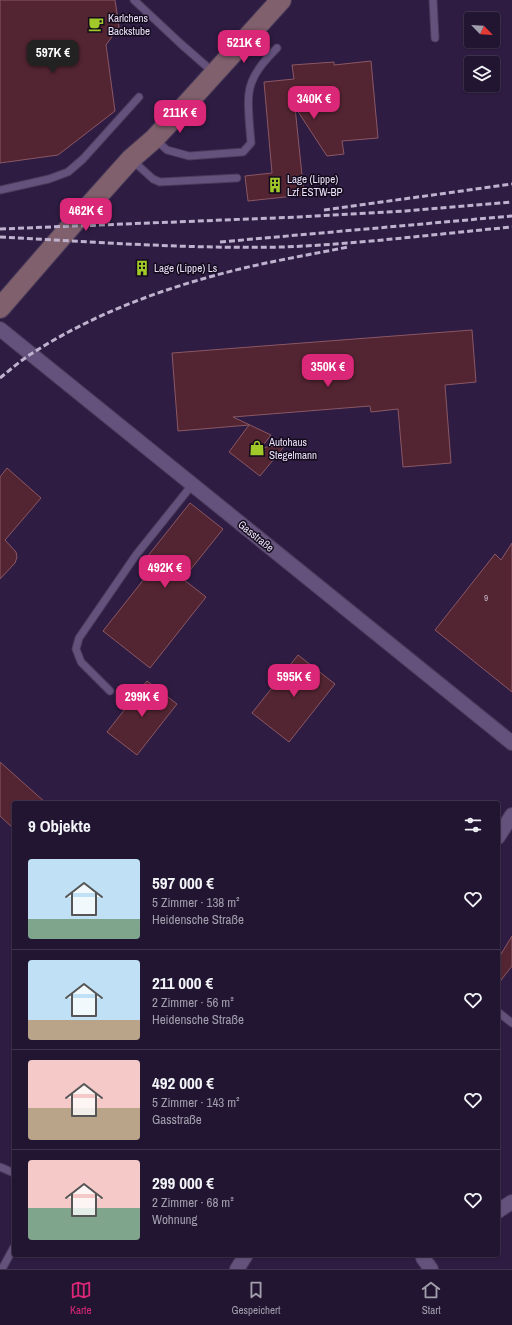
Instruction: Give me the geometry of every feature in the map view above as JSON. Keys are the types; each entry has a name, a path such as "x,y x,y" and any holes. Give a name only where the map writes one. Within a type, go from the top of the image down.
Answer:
{"main road":[{"path":"0,308 131,159 154,139 281,0"}],"street":[{"name":"Gasstraße","path":"0,329 512,743"},
{"path":"500,835 512,814"},
{"path":"500,1210 512,1202"},
{"path":"237,1269 245,1257"}],"lane":[{"path":"134,0 181,44 215,73"},
{"path":"433,0 436,38"},
{"path":"154,139 167,150 189,156 244,152 251,143 249,92 254,78 265,60 277,48"},
{"path":"0,190 49,179 68,172 83,159 139,97"},
{"path":"131,159 153,179 160,182 237,178"},
{"path":"110,691 81,662 76,649 79,638 136,554 192,485"},
{"path":"500,1014 512,1023"},
{"path":"0,1167 12,1173"},
{"path":"2,1269 12,1251"}],"building":[{"path":"0,0 115,0 119,27 106,45 115,111 58,155 0,163"},
{"path":"371,61 378,138 342,141 344,154 327,156 295,107 304,195 248,201 245,176 272,173 264,82 294,79 292,65 334,62 334,65"},
{"path":"472,330 476,382 445,385 451,463 403,467 398,409 371,412 370,406 233,417 271,435 261,448 286,444 260,476 229,452 249,425 178,431 172,353"},
{"path":"7,468 41,498 5,540 16,552 17,557 15,563 0,579 0,477"},
{"path":"190,503 223,529 183,579 206,597 150,668 103,631 152,569 143,562"},
{"path":"512,543 512,692 435,630 495,554 501,560"},
{"path":"298,655 335,684 289,742 252,713"},
{"path":"147,681 177,704 137,755 107,732"},
{"path":"0,762 44,801 12,801 12,827 0,816"},
{"path":"512,936 512,966 500,981 500,956"}],"railway":[{"path":"324,210 512,184"},
{"path":"0,229 299,217 406,211 512,202"},
{"path":"220,242 512,216"},
{"path":"0,237 177,246 283,247 312,246 512,227"},
{"path":"0,378 27,357 56,339 81,325 134,302 216,275 270,262 348,247"}],"place":[{"name":"Karlchens Backstube","path":"96,24"},
{"name":"Lage (Lippe) Lzf ESTW-BP","path":"275,185"},
{"name":"Lage (Lippe) Ls","path":"142,268"},
{"name":"Autohaus Stegelmann","path":"257,448"}]}
